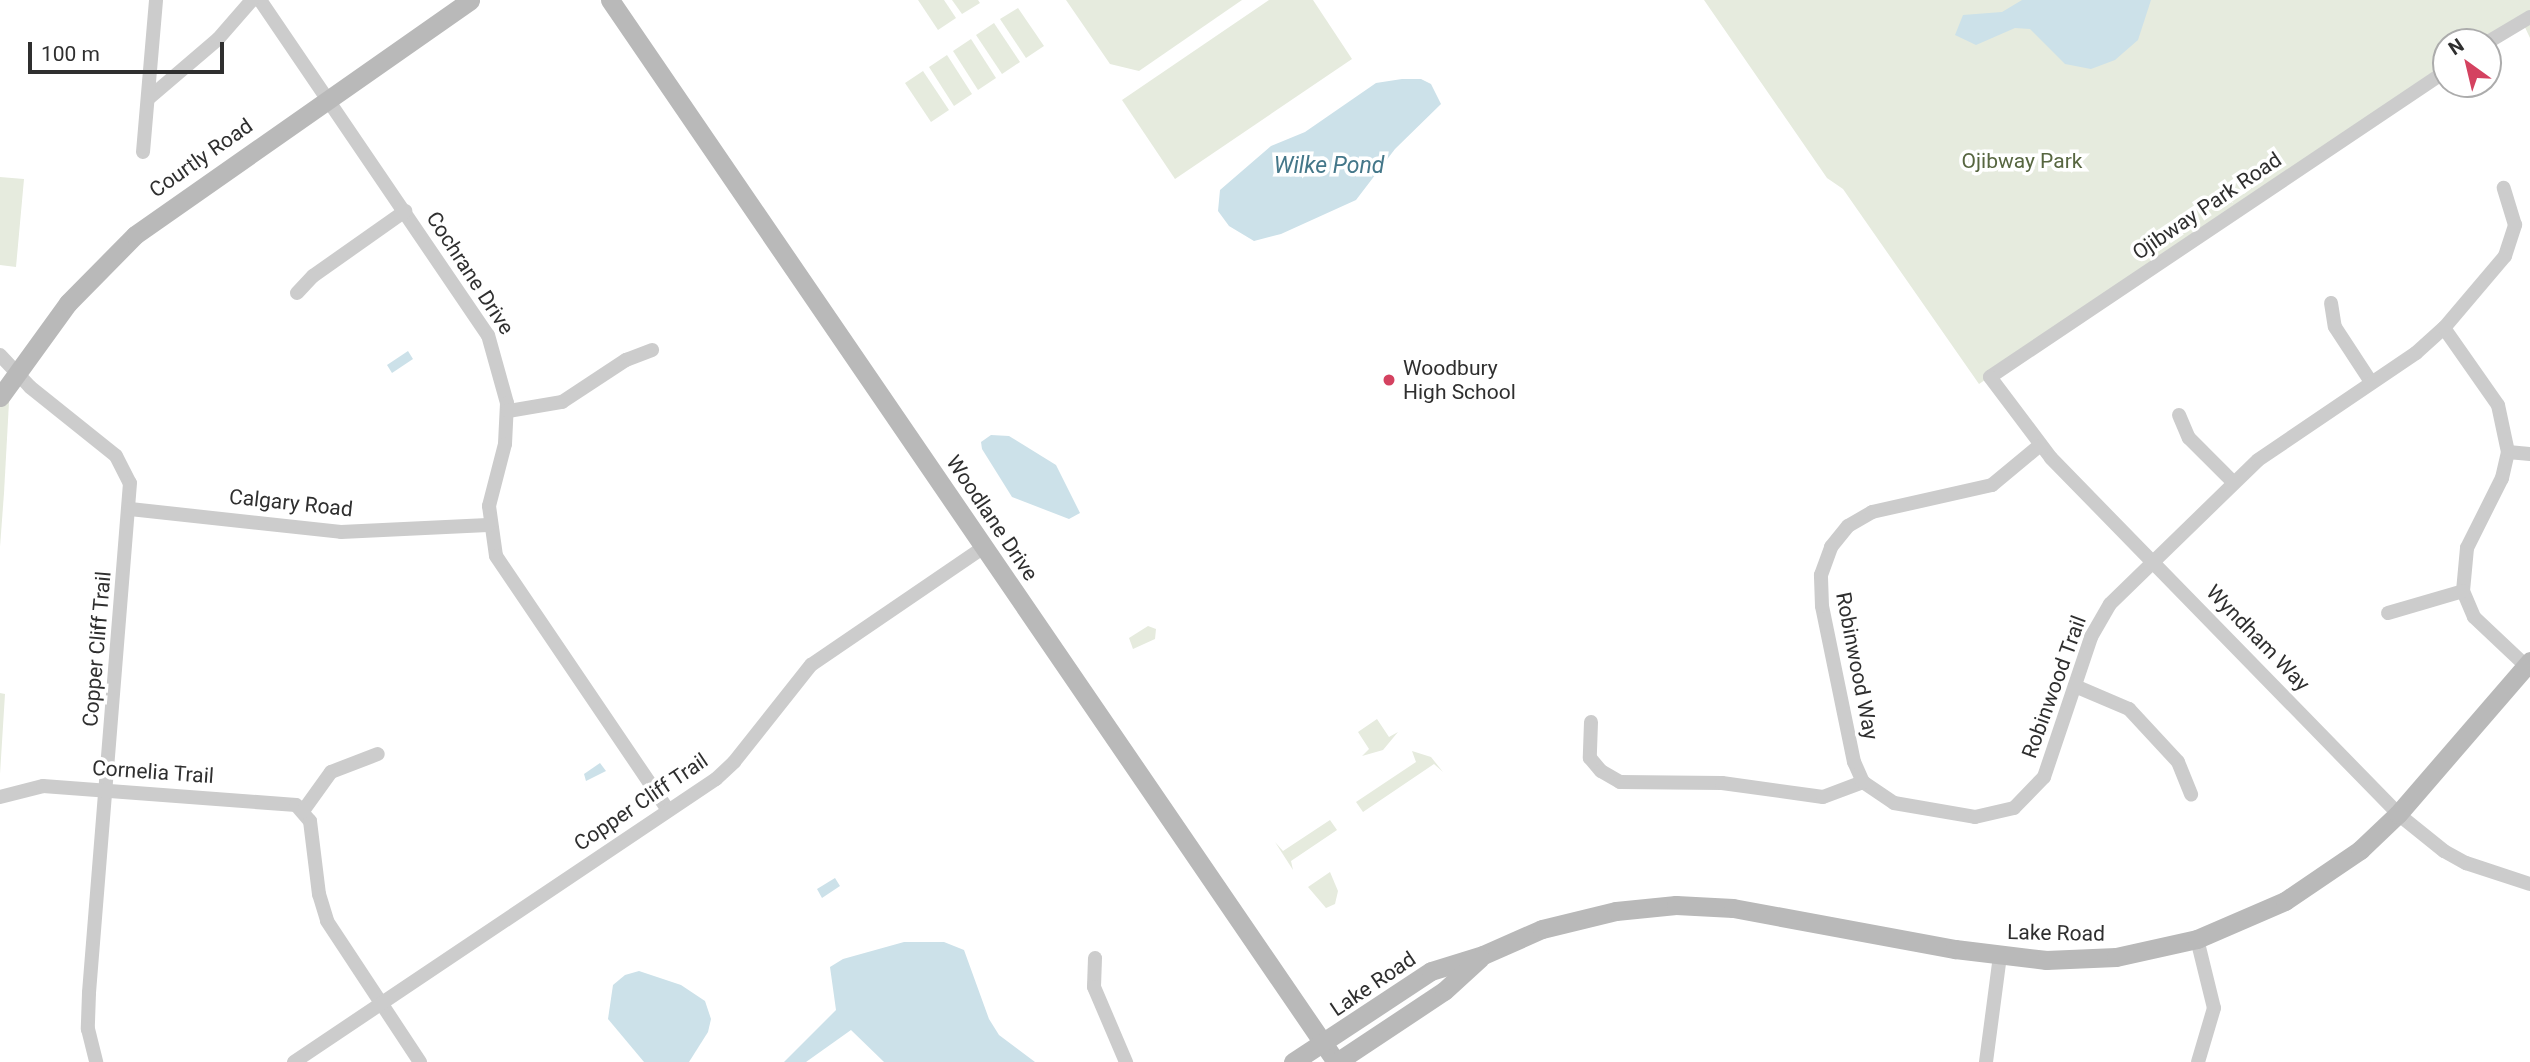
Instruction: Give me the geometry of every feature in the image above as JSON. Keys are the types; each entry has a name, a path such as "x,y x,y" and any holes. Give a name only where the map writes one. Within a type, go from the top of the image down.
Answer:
{"street":[{"path":"143,152 156,0"},
{"path":"149,98 218,38 253,0"},
{"name":"Cochrane Drive","path":"260,0 329,96 488,335 501,369 508,411 488,525 501,565 668,810"},
{"name":"Courtly Road","path":"0,397 68,303 135,235 329,96 470,0"},
{"name":"Woodlane Drive","path":"610,0 1336,1062"},
{"path":"2502,34 2530,17"},
{"name":"Ojibway Park Road","path":"1990,377 2432,80"},
{"name":"Robinwood Trail","path":"1863,782 1894,803 1981,817 2009,811 2042,780 2100,618 2232,481 2444,328 2505,256 2515,225 2504,188"},
{"path":"296,293 313,276 405,211"},
{"path":"2331,303 2335,327 2371,382"},
{"path":"2444,328 2498,405 2508,452 2502,478 2467,548 2463,591 2474,617 2528,664"},
{"path":"508,411 562,402 626,360 652,350"},
{"name":"Copper Cliff Trail","path":"0,355 17,373 122,462 130,483 88,1015 96,1062"},
{"name":"Wyndham Way","path":"1990,377 2039,446 2398,814 2466,863 2530,884"},
{"path":"2179,415 2189,438 2232,481"},
{"name":"Robinwood Way","path":"1863,782 1854,762 1821,599 1821,575 1831,547 1848,526 1872,512 1992,485 2039,446"},
{"path":"2508,452 2530,454"},
{"name":"Calgary Road","path":"130,509 341,533 488,525"},
{"name":"Copper Cliff Trail","path":"294,1062 668,810 734,762 793,682 818,659 984,547"},
{"path":"2388,613 2463,591"},
{"name":"Lake Road","path":"1293,1062 1432,971 1483,955 1553,925 1616,911 1676,905 1733,908 2000,956 2104,958 2197,939 2260,914 2313,885 2398,814 2528,664"},
{"path":"2075,686 2129,709 2178,762 2191,794"},
{"path":"1591,722 1590,758 1605,775 1620,782 1708,782 1823,797 1863,782"},
{"path":"378,754 331,772 303,811 311,825 323,910 420,1062"},
{"name":"Cornelia Trail","path":"0,797 31,786 285,802 303,811"},
{"path":"2197,939 2214,1007 2198,1062"},
{"name":"Lake Road","path":"1336,1062 1444,991 1483,955"},
{"path":"1986,1062 2000,956"},
{"path":"1095,958 1094,987 1126,1062"}],"green space":[{"path":"918,0 944,0 956,18 938,30"},
{"path":"952,0 978,0 980,3 962,14"},
{"path":"1066,0 1242,0 1139,71 1110,64"},
{"path":"1269,0 1313,0 1352,59 1175,179 1122,100"},
{"name":"Ojibway Park","path":"1704,0 2530,0 2530,38 2522,21 2502,33 2502,28 2432,28 2432,80 1979,384 1843,189 1827,178"},
{"path":"1018,8 1044,46 1026,58 1000,19"},
{"path":"994,23 1020,62 1002,74 976,35"},
{"path":"971,39 996,78 978,90 953,51"},
{"path":"947,55 972,94 954,106 929,67"},
{"path":"923,71 949,110 931,122 905,83"},
{"path":"0,177 24,179 16,267 0,265"},
{"path":"10,384 4,493 0,547 0,397"},
{"path":"1148,626 1156,629 1155,639 1133,649 1129,638"},
{"path":"0,693 5,694 0,774"},
{"path":"1377,719 1389,737 1398,732 1383,750 1362,756 1369,749 1358,732"},
{"path":"1412,751 1431,757 1443,772 1434,764 1363,812 1356,802 1416,762"},
{"path":"1330,820 1337,830 1291,861 1293,870 1275,842 1283,851"},
{"path":"1330,872 1338,891 1335,904 1326,908 1308,887"}],"water":[{"path":"2022,0 2151,0 2138,40 2115,60 2091,69 2065,64 2030,29 2015,28 1976,45 1955,35 1963,15 2002,12"},
{"name":"Wilke Pond","path":"1421,79 1431,84 1441,104 1395,149 1356,200 1281,234 1254,241 1229,226 1218,211 1220,190 1271,146 1305,132 1376,83"},
{"path":"408,351 413,359 392,373 387,365"},
{"path":"991,435 1009,436 1056,465 1080,513 1069,519 1012,497 982,449 981,442"},
{"path":"600,763 606,771 586,781 584,774"},
{"path":"835,878 840,886 822,898 817,889"},
{"path":"904,942 944,942 964,950 989,1019 999,1035 1035,1062 884,1062 851,1030 806,1062 784,1062 836,1010 830,967 843,959"},
{"path":"639,971 681,985 705,1001 711,1019 708,1032 689,1062 644,1062 608,1019 613,985 625,975"}],"place":[{"name":"Woodbury High School","path":"1389,380"}]}
